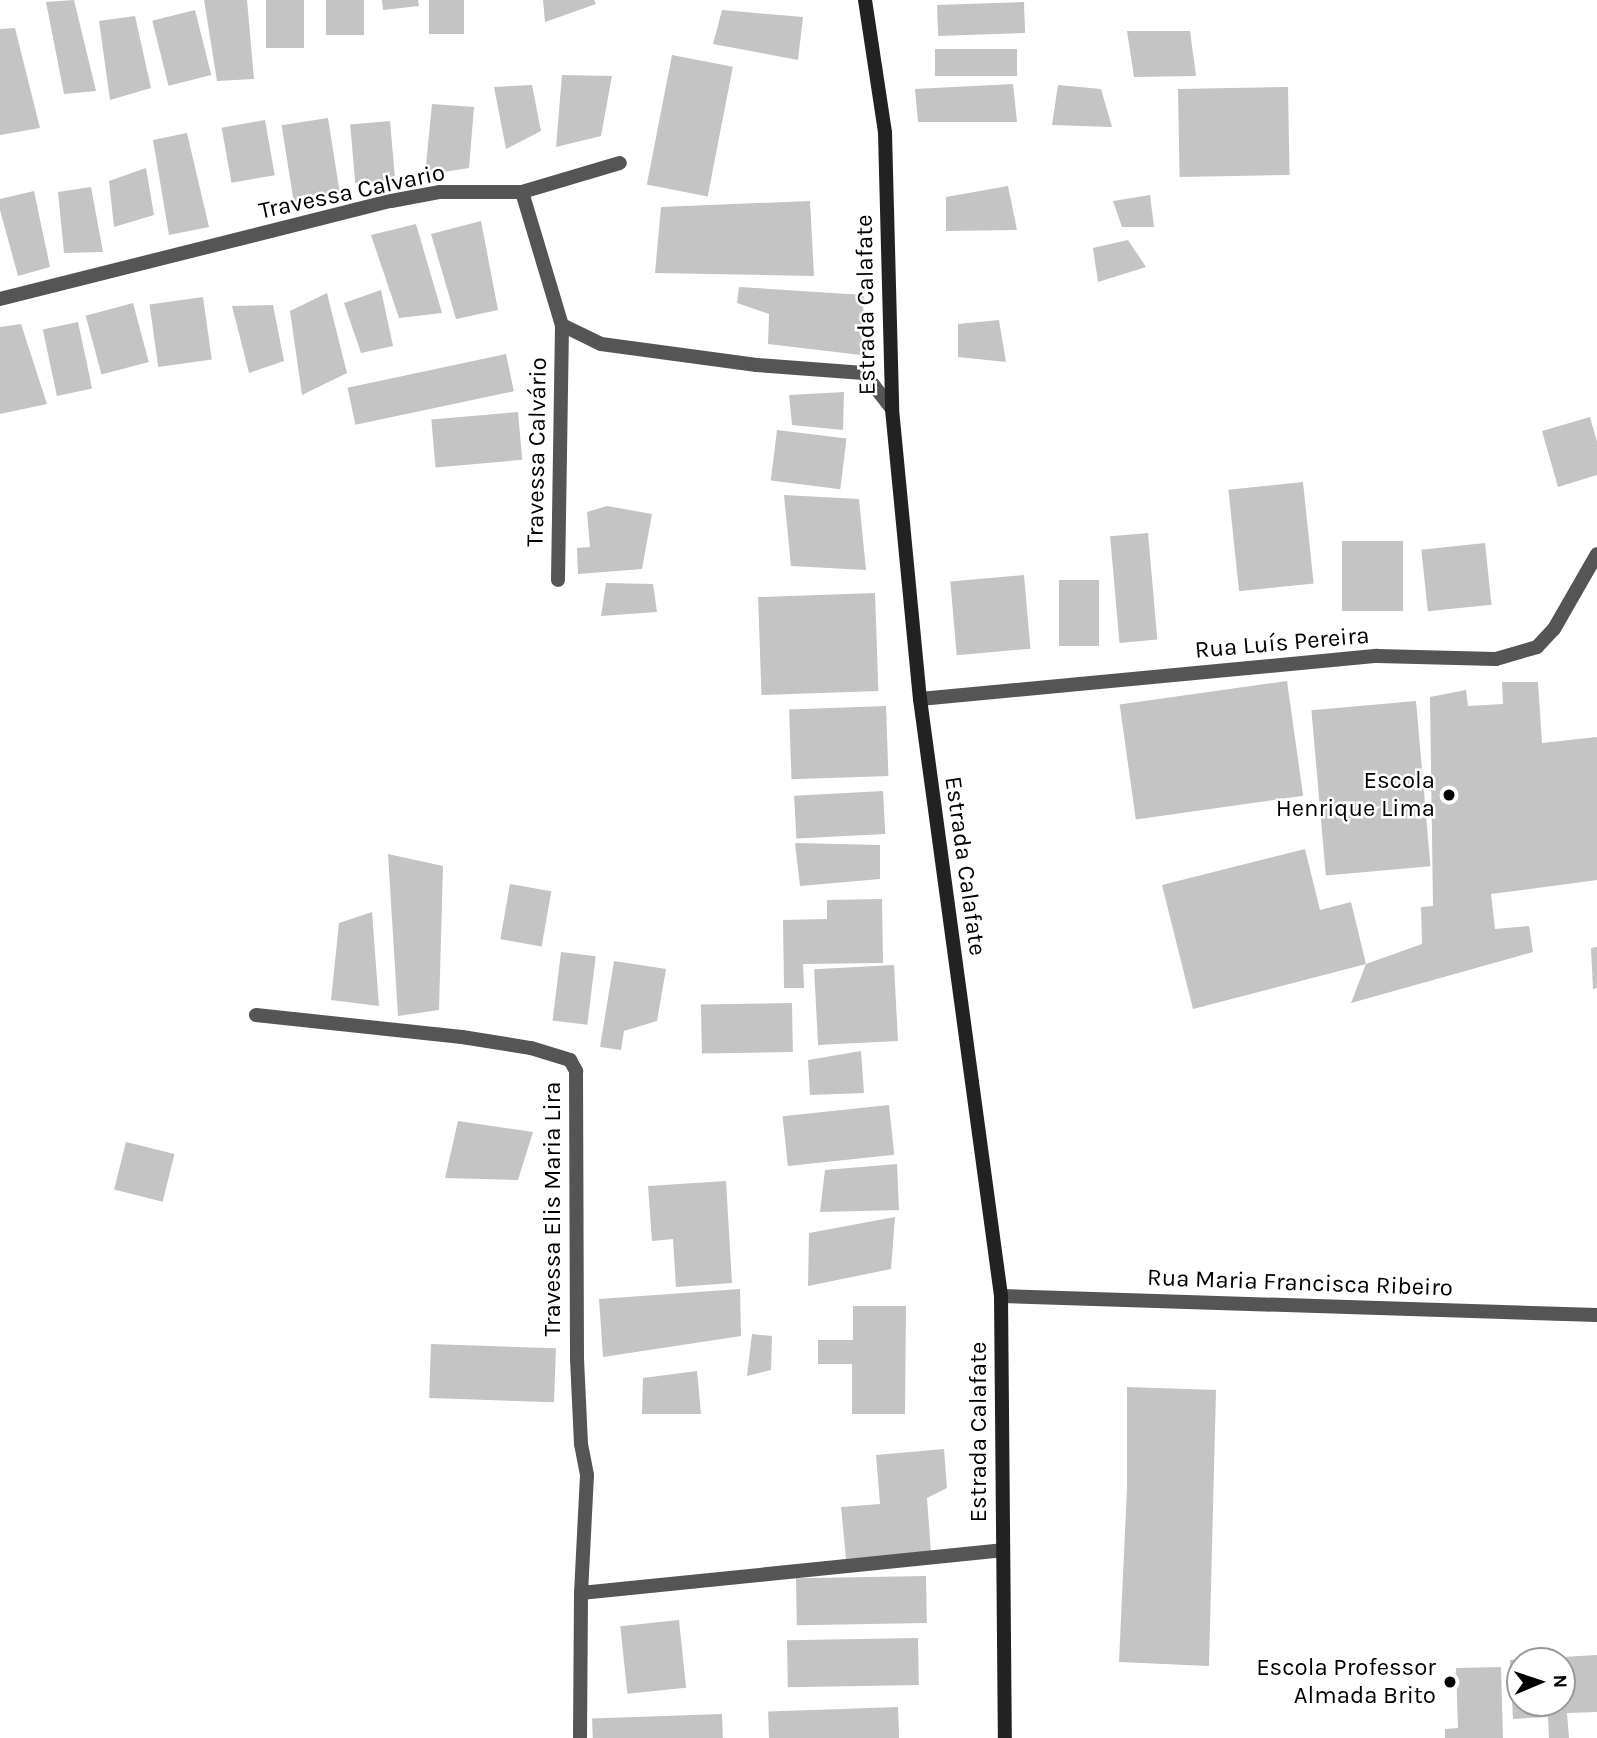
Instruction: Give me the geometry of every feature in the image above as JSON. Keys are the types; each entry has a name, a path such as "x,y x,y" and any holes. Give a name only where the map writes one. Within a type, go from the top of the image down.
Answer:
{"street":[{"name":"Estrada Calafate","path":"865,0 885,134 892,409 919,699 1001,1296 1005,1738"},
{"path":"620,163 522,192 562,325 601,344 757,365 864,373 892,409"},
{"name":"Travessa Calvario","path":"0,299 391,201 440,192 522,192"},
{"name":"Travessa Calvário","path":"558,580 562,325"},
{"name":"Rua Luís Pereira","path":"919,699 1377,656 1496,659 1537,647 1554,629 1597,554"},
{"name":"Travessa Elis Maria Lira","path":"256,1015 462,1037 531,1048 570,1060 576,1071 577,1359 581,1444 587,1475 581,1593 580,1738"},
{"name":"Rua Maria Francisca Ribeiro","path":"1001,1296 1597,1315"},
{"path":"581,1593 1002,1550"}],"building":[{"path":"74,0 96,91 64,94 46,2"},
{"path":"204,0 247,0 254,79 217,81"},
{"path":"266,0 304,0 304,48 266,48"},
{"path":"326,0 364,0 364,35 326,35"},
{"path":"382,0 418,0 419,6 383,10"},
{"path":"429,0 464,0 464,34 429,34"},
{"path":"543,0 594,0 596,4 545,22"},
{"path":"1024,2 1025,33 938,36 937,5"},
{"path":"195,10 211,75 169,86 152,21"},
{"path":"722,10 803,17 798,60 713,44"},
{"path":"135,16 151,88 110,100 99,21"},
{"path":"15,28 40,128 0,135 0,29"},
{"path":"1127,31 1190,31 1196,76 1134,77"},
{"path":"935,49 1017,49 1017,76 935,76"},
{"path":"672,55 733,67 708,196 647,185"},
{"path":"562,75 612,76 601,136 556,147"},
{"path":"1013,84 1017,122 918,122 915,89"},
{"path":"532,85 541,131 506,149 494,87"},
{"path":"1058,85 1101,89 1112,127 1052,125"},
{"path":"1288,87 1290,175 1180,177 1178,89"},
{"path":"432,104 474,107 469,168 425,175"},
{"path":"328,118 341,200 295,207 282,125"},
{"path":"265,120 275,175 231,183 222,128"},
{"path":"390,121 395,180 355,183 350,124"},
{"path":"187,133 209,227 169,235 153,140"},
{"path":"146,168 154,215 114,227 109,181"},
{"path":"1008,186 1017,230 946,231 946,197"},
{"path":"91,187 103,252 64,253 58,192"},
{"path":"34,191 50,267 18,276 0,210 0,199"},
{"path":"1150,195 1154,227 1122,227 1113,201"},
{"path":"810,201 814,276 655,273 661,207"},
{"path":"481,221 498,310 456,319 431,234"},
{"path":"416,224 442,313 399,318 371,235"},
{"path":"1128,240 1146,267 1098,282 1093,248"},
{"path":"739,287 864,295 861,355 768,344 769,314 737,303"},
{"path":"381,290 393,346 361,353 344,303"},
{"path":"327,293 347,373 302,395 290,311"},
{"path":"203,297 212,359 158,367 150,305"},
{"path":"133,303 149,362 101,375 86,316"},
{"path":"273,305 284,361 249,373 232,306"},
{"path":"999,320 1006,362 958,357 958,324"},
{"path":"78,322 92,389 57,396 43,329"},
{"path":"21,324 47,404 0,414 0,327"},
{"path":"506,354 514,391 355,425 348,388"},
{"path":"844,392 843,430 792,425 789,395"},
{"path":"518,412 522,460 436,467 431,420"},
{"path":"1590,417 1597,442 1597,475 1558,487 1542,431"},
{"path":"777,430 846,439 840,489 771,481"},
{"path":"1303,482 1314,583 1239,591 1228,490"},
{"path":"784,495 859,499 866,570 791,566"},
{"path":"607,506 652,514 642,569 578,574 577,548 590,547 587,512"},
{"path":"1148,533 1157,640 1119,643 1110,536"},
{"path":"1342,541 1403,541 1403,611 1342,611"},
{"path":"1485,543 1491,605 1428,611 1421,550"},
{"path":"1024,575 1030,649 957,655 950,581"},
{"path":"1059,580 1099,580 1099,646 1059,646"},
{"path":"606,583 653,584 657,612 601,616"},
{"path":"875,593 878,691 761,695 758,597"},
{"path":"1287,681 1303,796 1136,819 1120,705"},
{"path":"1502,682 1538,682 1542,743 1597,737 1597,880 1491,894 1495,929 1529,926 1533,952 1351,1003 1366,964 1422,944 1421,907 1433,906 1430,697 1466,690 1468,706 1503,704"},
{"path":"1416,701 1430,866 1326,876 1311,710"},
{"path":"886,706 888,776 792,779 789,709"},
{"path":"883,791 885,834 796,839 794,796"},
{"path":"795,843 880,845 880,879 800,886"},
{"path":"1305,849 1320,910 1351,902 1366,964 1193,1009 1162,885"},
{"path":"388,854 443,866 439,1010 398,1016"},
{"path":"510,884 551,891 542,946 500,939"},
{"path":"882,899 883,963 803,964 804,988 784,988 783,920 827,919 827,900"},
{"path":"372,912 379,1006 331,1000 339,923"},
{"path":"1597,947 1597,988 1593,989 1591,948"},
{"path":"561,952 596,956 587,1025 553,1020"},
{"path":"614,961 666,969 657,1021 624,1031 621,1050 600,1047"},
{"path":"894,965 898,1041 818,1045 814,969"},
{"path":"792,1003 793,1052 702,1054 701,1005"},
{"path":"861,1051 864,1093 810,1095 808,1060"},
{"path":"889,1105 894,1155 788,1166 783,1116"},
{"path":"458,1121 533,1132 518,1180 445,1178"},
{"path":"126,1142 175,1154 163,1202 114,1190"},
{"path":"897,1164 899,1210 820,1212 825,1170"},
{"path":"726,1181 732,1283 676,1287 673,1239 652,1241 648,1186"},
{"path":"895,1217 891,1269 808,1286 809,1233"},
{"path":"740,1289 741,1336 603,1357 599,1299"},
{"path":"853,1306 906,1306 905,1414 852,1414 852,1364 818,1364 818,1340 853,1340"},
{"path":"752,1334 772,1336 771,1370 747,1376"},
{"path":"431,1344 556,1348 554,1402 429,1398"},
{"path":"697,1371 701,1414 642,1414 643,1378"},
{"path":"1127,1387 1216,1390 1209,1666 1119,1662 1127,1488"},
{"path":"944,1449 947,1488 927,1498 931,1552 846,1559 841,1507 880,1504 876,1455"},
{"path":"926,1576 927,1623 797,1625 796,1578"},
{"path":"679,1620 686,1688 627,1694 620,1626"},
{"path":"918,1638 919,1685 788,1687 787,1640"},
{"path":"1597,1655 1597,1712 1576,1713 1576,1656"},
{"path":"1501,1667 1503,1738 1445,1738 1445,1729 1458,1728 1456,1668"},
{"path":"898,1707 899,1738 769,1738 768,1712"},
{"path":"722,1714 723,1738 593,1738 592,1719"},
{"path":"1513,1717 1548,1717 1513,1719"},
{"path":"1548,1717 1567,1717 1569,1738 1549,1738"}],"place":[{"name":"Escola Henrique Lima","path":"1449,795"},
{"name":"Escola Professor Almada Brito","path":"1450,1682"}]}
